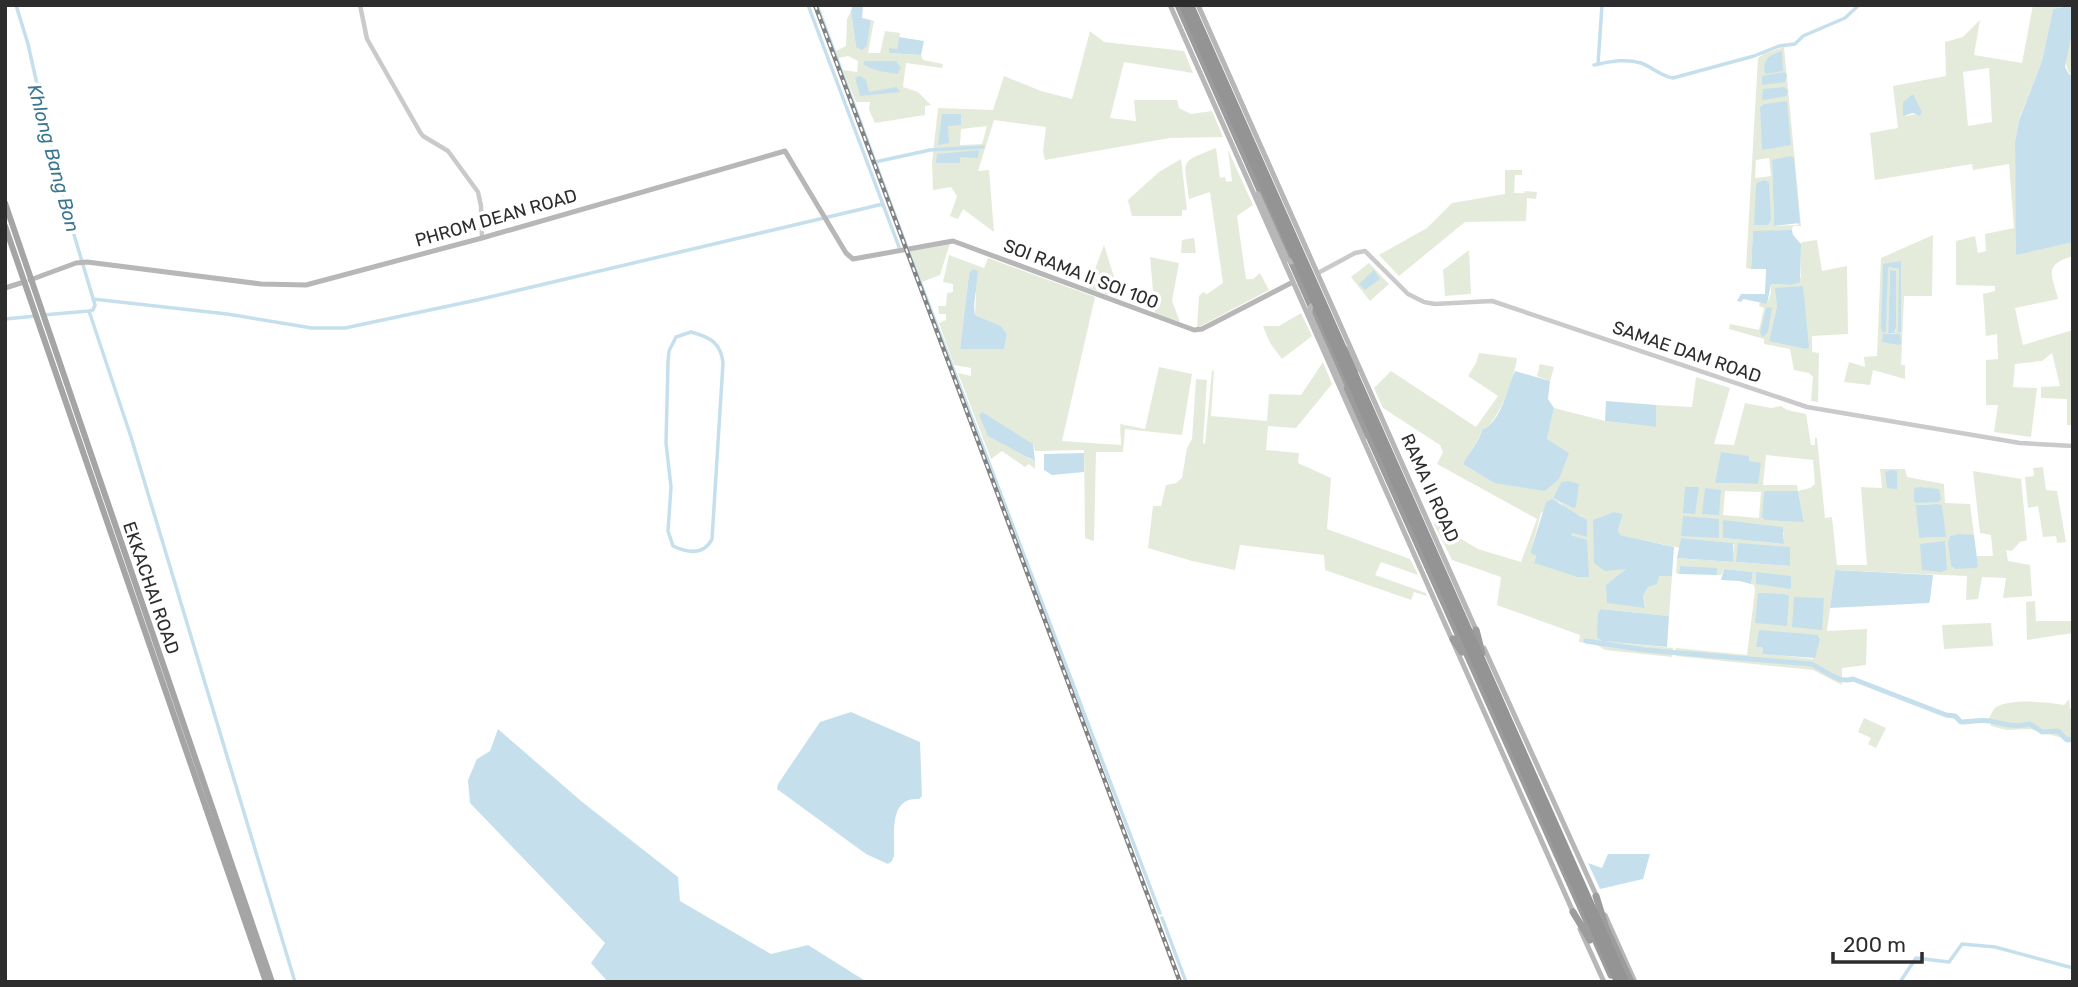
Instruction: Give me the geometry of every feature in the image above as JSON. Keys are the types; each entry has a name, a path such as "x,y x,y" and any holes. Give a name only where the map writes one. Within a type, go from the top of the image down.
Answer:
{"highway":[{"name":"RAMA II ROAD","path":"1181,5 1577,910 1611,982"},
{"path":"1181,5 1611,982"},
{"name":"RAMA II ROAD","path":"1190,5 1590,905 1629,982"},
{"path":"1190,5 1629,982"},
{"path":"1476,630 1486,669"},
{"path":"1452,639 1475,673"},
{"path":"1596,896 1606,928 1629,982"},
{"path":"1590,905 1606,928"},
{"path":"1577,910 1611,982"}],"main road":[{"name":"RAMA II ROAD","path":"1170,5 1376,472 1577,910"},
{"name":"RAMA II ROAD","path":"1198,5 1596,896 1629,982"},
{"path":"1223,124 1235,142 1287,259 1291,262 1298,261 1303,255 1302,250 1247,116"},
{"name":"PHROM DEAN ROAD","path":"27,281 79,262 88,262 257,284 306,285 482,238 785,151 850,257"},
{"name":"EKKACHAI ROAD","path":"5,205 36,309 272,982"},
{"name":"EKKACHAI ROAD","path":"5,226 27,281"},
{"name":"SOI RAMA II SOI 100","path":"850,257 857,259 909,247 953,241 1194,330 1202,329 1293,282"},
{"path":"5,288 27,281"},
{"path":"1376,472 1373,457 1310,314 1310,307 1314,303 1320,301 1327,305 1396,450"},
{"name":"EKKACHAI ROAD","path":"206,798 266,982"}],"street":[{"path":"360,5 367,39 423,136 448,151 478,192 482,238"},
{"name":"SAMAE DAM ROAD","path":"1318,273 1363,251 1370,254 1408,294 1419,300 1435,304 1492,301 1801,406 2020,443 2073,446"}],"green space":[{"path":"2033,5 2072,5 2053,9 2042,61 2019,119 2015,142 2017,254 2073,242 2073,256 2063,259 2053,267 2052,277 2058,299 2015,308 2023,345 2073,330 2073,425 2067,425 2067,399 2041,398 2041,387 2060,386 2052,353 2042,361 2015,364 2013,387 2037,388 2031,437 1994,432 1998,405 1986,405 1986,360 1998,359 1997,334 1986,336 1983,294 1995,291 1995,286 1956,285 1956,241 1975,236 1978,253 1986,251 1985,234 2014,228 2009,164 1973,170 1972,164 1875,180 1870,133 1898,128 1893,86 1946,76 1945,42 1963,37 1980,20 1974,55 2022,63","holes":["1989,68 1992,122 1968,126 1963,72","1913,95 1922,113 1906,116 1908,99"]},
{"path":"851,11 856,47 867,46 871,20 874,21 868,53 880,53 885,31 900,33 897,49 889,53 921,55 923,60 943,64 942,68 906,63 903,87 918,92 931,105 925,106 925,115 875,123 869,110 870,102 856,102 843,70 857,72 858,61 848,56 838,58 836,51 846,46 847,19"},
{"path":"2073,27 2073,76 2066,60"},
{"path":"1090,31 1104,42 1184,51 1193,73 1124,62 1110,118 1136,121 1134,100 1177,100 1179,108 1191,114 1212,111 1223,137 1170,138 1045,160 1043,151 1046,127 994,120 978,171 989,170 994,232 963,209 958,219 950,216 957,196 951,187 933,190 932,162 938,108 993,110 1004,76 1041,91 1072,99","holes":["987,126 982,144 960,145 961,129"]},
{"path":"1784,47 1801,226 1793,226 1792,230 1753,232 1751,269 1746,268 1758,58","holes":["1769,158 1771,176 1755,178 1756,160","1772,160 1798,225 1774,226"]},
{"path":"1216,148 1220,178 1225,177 1226,182 1232,181 1228,150 1253,205 1237,216 1246,279 1253,279 1260,273 1269,290 1197,328 1199,296 1223,283 1210,192 1189,199 1185,169 1189,160"},
{"path":"1181,159 1187,210 1182,210 1182,216 1132,216 1128,200 1159,172"},
{"path":"1505,170 1522,170 1522,175 1515,175 1514,193 1537,192 1536,199 1527,198 1526,221 1465,222 1399,276 1379,255 1427,228 1452,203 1505,194"},
{"path":"1933,235 1932,296 1904,296 1901,365 1905,365 1905,379 1873,370 1870,385 1844,382 1849,362 1865,367 1864,357 1877,356 1881,258","holes":["1900,261 1901,331 1900,332 1899,269 1888,267","1890,270 1896,271 1896,328 1895,332 1888,333"]},
{"path":"1194,238 1196,253 1181,253 1182,240"},
{"path":"1817,240 1822,271 1847,266 1848,334 1812,336 1812,352 1819,353 1818,402 1811,401 1813,377 1809,373 1794,370 1790,349 1764,344 1764,339 1729,329 1730,324 1759,330 1764,308 1759,306 1760,302 1767,304 1771,284 1791,285 1801,277 1802,242","holes":["1803,286 1769,341 1777,306 1776,289"]},
{"path":"950,243 940,275 922,282 910,250"},
{"path":"1104,245 1121,299 1088,288"},
{"path":"1469,250 1471,294 1445,296 1443,270"},
{"path":"949,255 984,268 988,258 1095,297 1062,441 1121,445 1120,424 1145,429 1159,367 1192,374 1182,435 1125,429 1123,452 1096,452 1094,541 1085,538 1084,450 1035,451 1033,444 1027,441 1028,458 1035,461 1035,469 1029,464 1025,467 1002,451 991,459 958,373 971,376 971,368 954,365 939,323 946,320 946,314 939,314 938,306 946,306 947,293 953,292 953,284 943,282","holes":["969,274 976,294 975,315 1001,326 1007,334 1004,349 960,349"]},
{"path":"1150,257 1179,263 1172,301 1180,322 1155,313"},
{"path":"1369,263 1389,284 1370,301 1351,277"},
{"path":"1301,313 1312,336 1282,359 1270,343 1263,326 1279,326"},
{"path":"1479,353 1517,358 1500,409 1482,430 1463,464 1494,483 1547,439 1554,408 1605,421 1656,427 1656,405 1692,407 1696,377 1730,388 1714,444 1734,445 1745,403 1771,408 1781,406 1806,414 1811,445 1815,445 1817,438 1825,518 1832,517 1837,565 1867,565 1861,487 1882,488 1880,469 1905,469 1907,477 1944,484 1945,503 1970,504 1974,535 1950,536 1951,566 1955,569 1978,565 1976,556 1993,556 1991,535 1980,533 1973,471 2021,479 2027,540 2020,542 2012,551 2006,550 2008,561 2030,565 2032,596 2003,598 2006,578 1982,577 1978,599 1966,600 1967,576 1835,570 1827,631 1867,629 1866,665 1842,668 1842,685 1813,670 1676,656 1676,648 1747,655 1755,590 1751,584 1753,572 1724,569 1721,575 1717,575 1717,569 1680,566 1679,574 1676,573 1677,558 1732,562 1734,545 1681,538 1680,548 1619,535 1623,514 1614,512 1626,568 1606,585 1645,607 1643,596 1648,587 1659,576 1672,576 1669,616 1601,609 1597,638 1602,641 1673,648 1672,657 1605,650 1597,645 1579,642 1580,635 1497,605 1501,577 1452,560 1433,522 1478,549 1521,562 1537,519 1437,464 1443,452 1440,445 1383,408 1374,388 1391,371 1476,427 1498,396 1468,376","holes":["1766,455 1813,460 1815,484 1798,491 1797,485 1763,485","1749,461 1758,484 1715,483","1561,482 1573,508 1553,498","1725,491 1761,492 1759,518 1723,515","1798,491 1804,521 1765,519","1559,502 1571,512 1582,516 1571,535 1583,539 1534,563 1536,555 1531,550 1541,513","1936,504 1945,537 1919,538 1917,505","1784,532 1784,544 1723,538","1790,547 1790,566 1736,562","1820,636 1813,659 1762,653 1763,647"]},
{"path":"1323,362 1332,384 1296,428 1268,426 1266,450 1299,453 1298,463 1331,478 1327,529 1410,559 1418,575 1381,562 1375,575 1426,593 1427,596 1414,592 1411,600 1325,570 1324,555 1240,545 1235,570 1148,548 1153,506 1161,506 1166,485 1176,483 1182,478 1187,448 1192,439 1196,379 1207,380 1205,445 1212,370 1211,416 1267,421 1269,394 1301,395"},
{"path":"1540,364 1554,367 1550,381 1537,376"},
{"path":"2043,467 2046,490 2057,491 2066,542 2057,543 2056,536 2043,537 2038,506 2028,508 2025,477 2034,476 2033,468"},
{"path":"2035,601 2036,621 2073,621 2073,633 2027,640 2026,602"},
{"path":"1991,623 1993,646 1944,649 1942,625"},
{"path":"2069,699 2070,709 2073,708 2073,741 2030,729 2007,730 1991,726 1989,718 1995,708 2001,705 2029,702 2064,705"},
{"path":"1864,718 1886,728 1876,748 1868,744 1871,738 1858,732"}],"water":[{"path":"853,5 863,7 862,18 871,20 867,46 862,50 856,47 851,11"},
{"path":"2073,5 2073,27 2065,67 2073,76 2073,242 2016,255 2015,142 2019,120 2042,61 2053,9"},
{"path":"899,37 924,41 921,55 889,53 889,48 897,49"},
{"path":"1782,51 1783,71 1765,74 1768,58"},
{"path":"865,61 896,61 901,68 897,74 884,72 863,64"},
{"path":"1785,72 1785,82 1762,85 1762,76"},
{"path":"861,76 866,80 869,92 896,87 901,92 860,96 855,77"},
{"path":"1784,87 1788,90 1787,96 1763,100 1763,89"},
{"path":"1913,94 1922,112 1920,116 1913,113 1903,116 1903,102"},
{"path":"1787,101 1791,145 1762,150 1760,107"},
{"path":"942,114 961,114 961,125 948,126 949,143 938,145"},
{"path":"979,150 978,158 960,157 960,163 936,163 937,154"},
{"path":"1791,156 1794,158 1800,223 1774,226 1772,160"},
{"path":"1764,180 1769,182 1771,220 1768,225 1754,225 1756,186"},
{"path":"1792,230 1801,244 1800,282 1791,285 1771,284 1767,304 1743,299 1741,302 1737,301 1741,294 1765,294 1766,269 1751,269 1753,231"},
{"path":"1901,261 1901,332 1898,332 1899,269 1888,267 1886,331 1883,333 1883,264"},
{"path":"973,269 978,271 975,315 1001,326 1007,334 1004,349 960,349 969,274"},
{"path":"1374,270 1380,279 1365,290 1359,284"},
{"path":"1890,270 1896,271 1894,333 1888,333"},
{"path":"1803,286 1809,347 1806,349 1769,341 1777,306 1775,288"},
{"path":"1772,307 1768,332 1763,337 1760,333 1766,308"},
{"path":"1883,334 1900,334 1901,344 1882,342"},
{"path":"1515,371 1550,381 1548,399 1554,408 1547,439 1569,453 1559,479 1545,491 1494,483 1463,464 1482,430 1489,426 1499,412"},
{"path":"1606,401 1656,405 1656,427 1605,421"},
{"path":"982,412 1033,444 1035,461 988,436 979,415"},
{"path":"1721,452 1749,456 1749,461 1761,463 1758,484 1715,483"},
{"path":"1084,453 1084,472 1052,475 1044,470 1044,454"},
{"path":"1897,471 1897,489 1887,488 1885,472"},
{"path":"1561,482 1579,484 1576,507 1573,508 1553,498"},
{"path":"1685,487 1699,487 1695,514 1683,513"},
{"path":"1705,488 1721,490 1719,515 1702,514"},
{"path":"1914,489 1939,489 1941,499 1939,502 1914,502"},
{"path":"1798,491 1804,522 1765,520 1762,517 1764,492"},
{"path":"1552,499 1587,520 1587,537 1573,533 1571,535 1587,540 1589,577 1578,577 1534,563 1536,556 1531,550 1546,502"},
{"path":"1916,505 1942,505 1946,537 1919,538"},
{"path":"1614,512 1623,514 1618,530 1620,535 1674,547 1672,576 1659,576 1657,584 1648,587 1643,596 1645,608 1607,603 1606,585 1626,569 1605,571 1594,563 1593,520"},
{"path":"1683,516 1719,519 1719,538 1681,536"},
{"path":"1723,520 1783,527 1784,544 1723,538"},
{"path":"1974,535 1978,566 1976,568 1955,569 1951,566 1948,543 1950,536"},
{"path":"1681,538 1733,543 1733,562 1677,558"},
{"path":"1945,541 1947,570 1922,570 1920,544"},
{"path":"1738,543 1790,547 1790,566 1736,562"},
{"path":"1680,566 1717,568 1717,575 1679,574"},
{"path":"1724,569 1753,572 1751,584 1721,580"},
{"path":"1835,570 1933,575 1929,603 1830,608"},
{"path":"1756,572 1791,576 1791,589 1756,584"},
{"path":"1758,593 1789,596 1787,626 1755,623"},
{"path":"1794,597 1824,598 1822,630 1792,627"},
{"path":"1601,609 1669,616 1667,647 1602,641 1597,638 1598,613"},
{"path":"1759,630 1818,635 1820,639 1815,658 1762,654 1763,647 1756,647"},
{"path":"851,712 920,742 922,796 902,804 898,810 894,828 894,856 888,864 866,854 777,789 820,722"},
{"path":"498,729 581,801 678,877 680,901 771,954 808,945 867,982 608,982 591,963 605,943 470,803 468,780 477,759 490,751"},
{"path":"1608,854 1650,854 1643,879 1600,889 1588,863 1602,868"}],"waterway":[{"name":"Khlong Bang Bon","path":"16,5 28,44 61,191 95,305 93,310 89,311 43,315"},
{"path":"808,5 899,247"},
{"path":"817,5 906,245"},
{"path":"1598,64 1602,5"},
{"path":"1594,65 1629,61 1673,78 1754,56 1779,46 1795,44 1803,36 1845,18 1859,5"},
{"path":"875,162 930,150 983,147"},
{"path":"93,299 227,314 312,328 345,328 477,300 883,204"},
{"path":"908,250 1160,913"},
{"path":"89,311 131,437 295,982"},
{"path":"5,319 36,316"},
{"path":"691,332 713,342 720,350 723,363 712,539 705,548 695,551 673,546 668,531 671,487 666,443 669,351 676,337 691,332"},
{"path":"1586,641 1645,650 1811,664 1842,680 1853,679 1946,715 1955,716 1961,722 1983,720 2014,726 2030,724 2042,732 2058,731 2067,740 2073,739"},
{"path":"1162,918 1186,982"},
{"path":"1900,982 1916,958 1949,962 1962,944 1995,947 2073,968"}],"railway":[{"path":"815,5 1180,982"}]}
